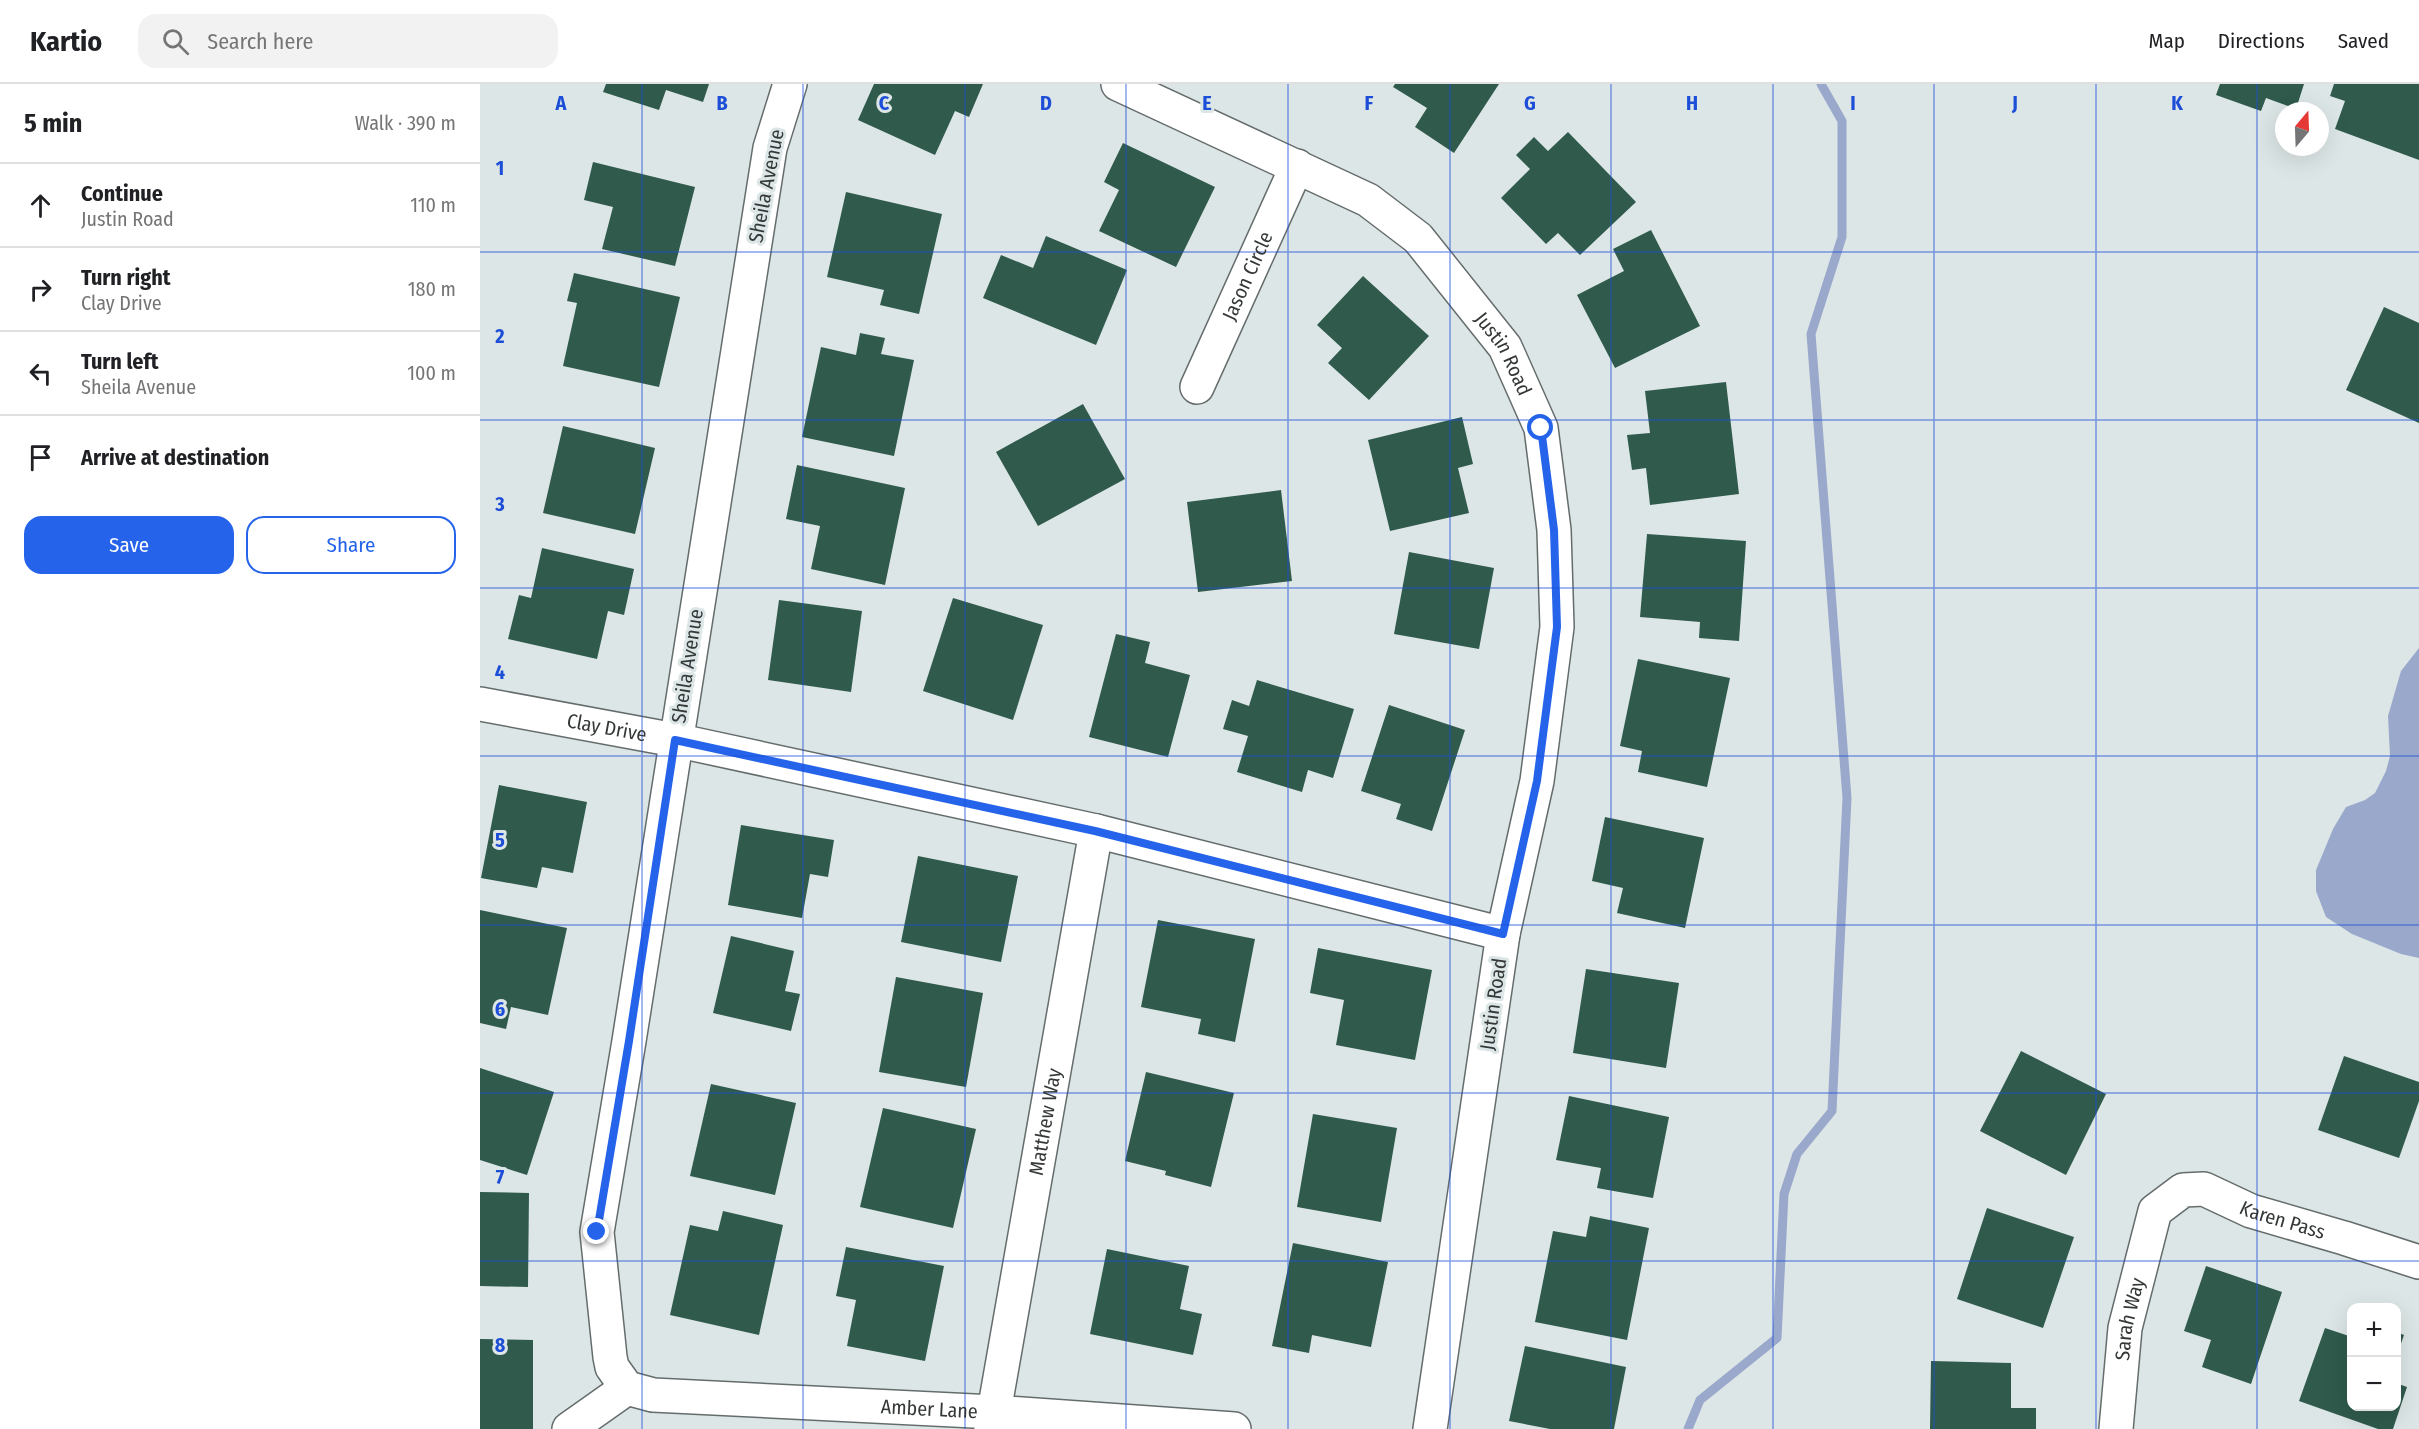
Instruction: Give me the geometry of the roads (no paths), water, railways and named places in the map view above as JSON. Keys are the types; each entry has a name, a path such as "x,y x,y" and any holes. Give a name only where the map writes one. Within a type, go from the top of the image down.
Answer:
{"street":[{"name":"Sheila Avenue","path":"627,1388 612,1367 610,1357 597,1232 770,148 790,84"},
{"name":"Justin Road","path":"1118,84 1368,200 1418,238 1505,347 1541,428 1554,530 1557,627 1537,781 1503,934 1430,1429"},
{"name":"Jason Circle","path":"1197,387 1297,166"},
{"name":"Clay Drive","path":"480,704 675,740 1095,831 1503,934"},
{"name":"Matthew Way","path":"993,1421 1095,831"},
{"name":"Karen Pass","path":"2155,1211 2183,1190 2204,1190 2251,1211 2419,1262"},
{"name":"Sarah Way","path":"2116,1429 2125,1328 2155,1211"},
{"name":"Amber Lane","path":"627,1388 639,1393 670,1396 993,1421 1234,1429"},
{"path":"569,1429 627,1388"}],"water":[{"path":"2419,648 2419,958 2401,954 2352,934 2326,917 2316,891 2316,870 2333,829 2346,807 2365,800 2375,793 2386,771 2390,756 2388,716 2401,671"}],"waterway":[{"path":"1688,1429 1700,1400 1777,1338 1784,1194 1797,1154 1832,1111 1847,798 1811,334 1842,237 1842,121 1821,84"}]}
